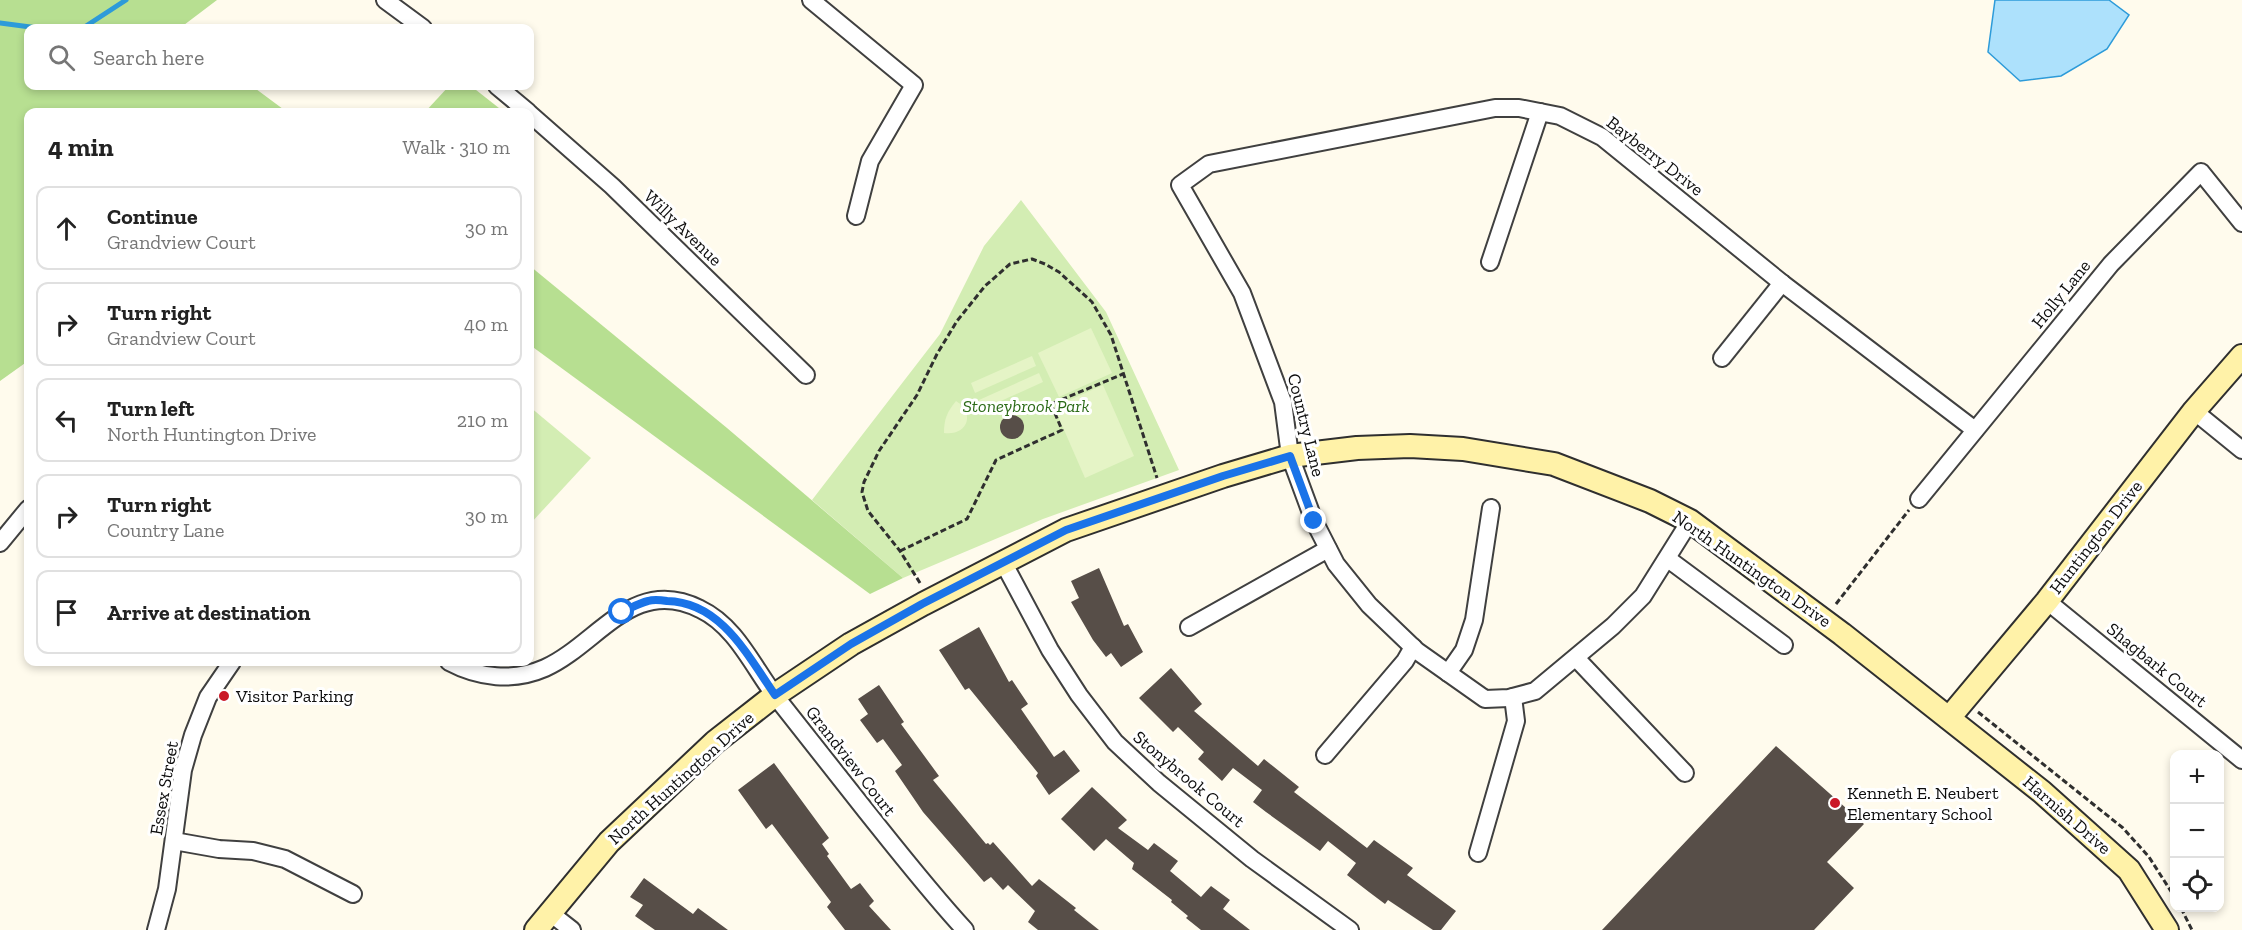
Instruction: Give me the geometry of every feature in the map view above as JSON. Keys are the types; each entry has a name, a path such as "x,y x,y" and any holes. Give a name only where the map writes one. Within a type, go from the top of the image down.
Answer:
{"street":[{"path":"385,0 418,24"},
{"path":"811,0 914,85 870,160 856,216"},
{"name":"Willy Avenue","path":"502,90 523,108"},
{"name":"Bayberry Drive","path":"1180,185 1209,164 1495,108 1519,108 1560,116 1602,137 1782,283 1976,430"},
{"path":"1490,262 1540,112"},
{"name":"Willy Avenue","path":"534,117 612,186 806,375"},
{"name":"Holly Lane","path":"1918,499 2111,264 2201,172 2242,223"},
{"name":"Country Lane","path":"1180,185 1242,293 1283,402 1290,456 1314,521 1336,564 1369,605 1413,647 1485,699 1513,697 1535,691 1613,626 1643,596 1690,521"},
{"path":"1722,358 1782,283"},
{"name":"Huntington Drive","path":"1949,718 2047,601 2194,411 2242,356"},
{"path":"2194,411 2242,450"},
{"name":"North Huntington Drive","path":"536,930 609,842 715,742 775,695 851,644 1066,530 1290,456 1358,448 1463,449 1554,464 1650,501 1690,521 1824,620 1949,718"},
{"path":"1448,673 1464,650 1474,620 1491,508"},
{"path":"0,543 24,514"},
{"path":"1189,627 1328,549"},
{"path":"1668,558 1784,645"},
{"name":"Stonybrook Court","path":"1003,562 1050,650 1079,695 1115,742 1159,783 1252,859 1350,930"},
{"name":"Grandview Court","path":"457,666 484,676 504,677 524,674 545,668 569,653 622,612 650,600 680,601 701,609 724,625 775,695 896,849 965,930"},
{"name":"Shagbark Court","path":"2047,601 2242,760"},
{"path":"1325,755 1405,661 1413,647"},
{"path":"1576,658 1685,773"},
{"name":"Essex Street","path":"156,930 167,889 183,770 193,735 208,697 229,666"},
{"path":"1478,853 1516,721 1513,697"},
{"name":"Harnish Drive","path":"1949,718 2042,792 2129,870 2167,930"},
{"path":"174,841 219,849 253,851 285,859 353,894"},
{"path":"549,912 572,930"}],"path":[{"path":"931,600 900,551 864,503 862,492 864,482 879,451 916,395 957,321 985,286 1010,264 1032,259 1059,272 1092,302 1111,334 1147,450 1164,496"},
{"path":"900,551 967,519 996,460 1062,430 1051,404 1124,374"},
{"path":"1824,620 1918,499"},
{"path":"2183,912 2192,930"}],"green space":[{"path":"0,0 217,0 185,24 24,24 24,90 257,90 282,108 24,108 24,364 0,381"},
{"path":"445,90 476,90 499,108 429,108"},
{"name":"Stoneybrook Park","path":"1021,200 1106,312 1179,470 1043,519 903,578 812,500 940,334 984,246"},
{"path":"534,269 727,428 903,578 870,594 534,348"},
{"path":"1091,328 1112,373 1059,397 1038,353"},
{"path":"1032,356 1036,366 975,393 971,383"},
{"path":"1039,373 1043,382 983,409 979,400"},
{"path":"1103,385 1134,456 1085,478 1054,407"},
{"path":"956,401 966,412 966,423 958,431 944,433 947,416"},
{"path":"534,410 591,458 534,520"}],"water":[{"path":"1995,0 2109,0 2129,15 2107,49 2061,76 2020,81 1988,52"}],"building":[{"path":"1012,415 1021,418 1024,427 1021,436 1012,439 1003,436 1000,427 1003,418"},
{"path":"1099,568 1124,626 1128,624 1143,652 1121,667 1111,653 1106,657 1093,640 1071,602 1079,598 1071,581"},
{"path":"979,627 1009,682 1012,680 1028,704 1021,709 1054,757 1064,750 1080,771 1049,795 1036,776 1038,773 969,688 965,690 939,650"},
{"path":"1171,668 1202,704 1194,711 1258,766 1264,759 1299,787 1294,792 1367,848 1374,840 1413,868 1407,875 1456,911 1441,930 1433,930 1388,900 1385,904 1347,875 1356,863 1328,841 1320,851 1253,802 1262,790 1233,768 1222,781 1198,759 1204,752 1178,727 1173,732 1139,698"},
{"path":"879,685 904,722 901,724 939,776 933,780 986,844 990,845 993,842 1032,886 1039,879 1076,908 1074,910 1099,930 1038,930 1028,922 1035,911 1008,885 1003,890 991,877 984,882 923,812 895,771 902,765 883,739 877,743 860,720 868,714 858,699"},
{"path":"1776,746 1864,824 1827,862 1854,888 1814,930 1602,930"},
{"path":"774,763 829,838 822,844 829,854 827,856 851,889 860,883 874,901 869,906 891,930 845,930 827,907 831,902 772,824 766,829 738,790"},
{"path":"1092,787 1127,820 1118,828 1148,850 1154,843 1178,861 1170,871 1201,897 1211,886 1230,900 1223,909 1250,930 1201,930 1186,918 1188,916 1171,902 1172,900 1132,869 1134,863 1106,839 1094,851 1061,819"},
{"path":"644,878 693,914 698,908 728,930 655,930 635,916 643,905 630,897"}],"waterway":[{"path":"89,24 126,0"},
{"path":"0,23 24,26"}],"place":[{"name":"Visitor Parking","path":"224,696"},
{"name":"Kenneth E. Neubert Elementary School","path":"1835,803"}],"route":[{"path":"622,612 650,600 680,601 701,609 724,625 775,695 851,644 922,604 1066,530 1223,476 1290,456 1314,521"}]}
